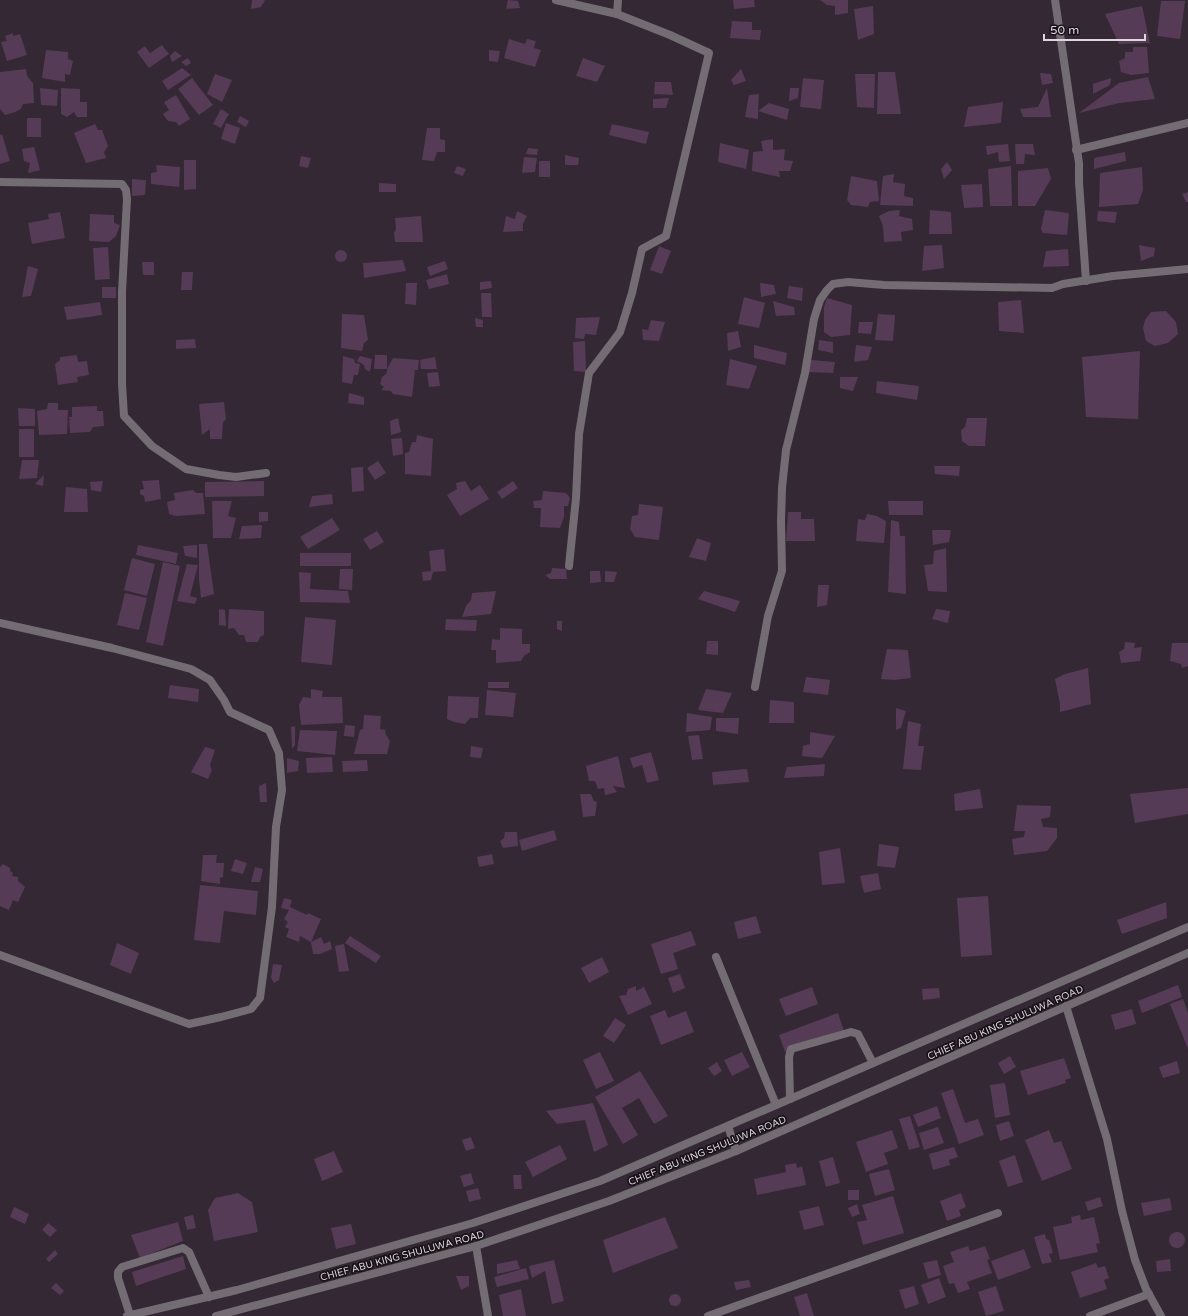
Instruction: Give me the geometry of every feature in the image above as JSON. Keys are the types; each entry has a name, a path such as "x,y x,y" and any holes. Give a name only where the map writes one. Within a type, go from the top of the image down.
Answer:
{"street":[{"path":"556,0 617,14 670,35 709,53 666,236 642,249 632,293 620,332 589,373 579,434 576,498 569,566"},
{"path":"617,14 618,0"},
{"path":"1055,0 1079,163 1086,281"},
{"path":"1076,150 1188,123"},
{"path":"0,182 122,184 126,190 127,199 122,292 122,384 124,416 152,446 186,469 219,476 236,477 266,474"},
{"path":"755,687 768,616 782,570 782,501 786,450 805,373 814,319 820,300 826,290 833,284 842,283 1052,288 1064,284 1113,276 1188,269"},
{"path":"0,623 112,648 191,668 210,680 224,700 230,712 269,730 279,753 282,790 276,828 272,908 260,998 251,1008 221,1018 189,1024 0,955"},
{"path":"209,1297 189,1252 183,1248 122,1267 118,1272 118,1278 128,1316 209,1297 237,1290 474,1223 600,1181 1188,927"},
{"name":"CHIEF ABU KING SHULUWA ROAD","path":"216,1316 476,1246 609,1201 736,1151 1188,953"},
{"path":"716,957 776,1105"},
{"path":"1066,1006 1107,1139 1122,1211 1135,1260 1149,1294 1161,1316"},
{"path":"790,1099 789,1057 792,1048 851,1032 858,1034 873,1063"},
{"path":"728,1126 736,1151"},
{"path":"708,1316 998,1213"},
{"path":"476,1246 488,1316"},
{"path":"1090,1316 1149,1294"}],"building":[{"path":"252,0 265,0 261,7 251,9"},
{"path":"508,0 518,1 520,8 506,9"},
{"path":"733,0 754,0 755,7 734,9"},
{"path":"820,0 848,0 848,13 835,15 835,6 827,5"},
{"path":"1161,1 1185,1 1180,39 1157,36"},
{"path":"873,6 874,34 858,40 854,9"},
{"path":"1142,6 1150,43 1119,44 1105,14"},
{"path":"732,21 752,22 752,30 761,30 760,40 730,38"},
{"path":"13,33 13,36 20,34 27,55 7,61 1,42 7,41 5,36"},
{"path":"509,39 525,44 527,39 536,41 534,48 541,50 535,67 504,58"},
{"path":"162,45 169,54 149,68 137,52 145,46 150,53"},
{"path":"1133,47 1147,47 1149,73 1131,75 1121,72 1119,61 1125,58 1125,52 1133,52"},
{"path":"46,50 68,52 68,59 73,61 70,75 65,74 65,82 42,78"},
{"path":"489,50 500,51 498,62 489,61"},
{"path":"175,51 182,56 172,62 170,56"},
{"path":"188,58 191,63 186,66 181,62"},
{"path":"583,58 605,66 597,82 576,76"},
{"path":"182,68 191,75 168,90 162,81"},
{"path":"26,69 27,76 33,83 34,103 23,104 21,109 5,115 0,109 0,72"},
{"path":"741,69 746,81 734,85 731,80"},
{"path":"878,72 895,72 901,114 877,114"},
{"path":"1040,73 1051,74 1053,83 1042,85"},
{"path":"215,74 232,80 222,102 207,94"},
{"path":"855,74 875,74 874,108 857,107"},
{"path":"1148,77 1155,99 1119,103 1079,113 1119,83"},
{"path":"192,78 213,105 199,115 178,89"},
{"path":"803,78 824,80 821,109 800,107"},
{"path":"1111,78 1110,85 1093,94 1093,84"},
{"path":"655,82 671,82 673,95 654,94"},
{"path":"40,88 58,90 57,106 41,105"},
{"path":"61,88 80,89 80,102 87,102 87,117 77,117 74,112 67,117 61,114"},
{"path":"790,88 799,88 798,98 789,101"},
{"path":"1047,88 1051,117 1023,117 1020,109 1038,107"},
{"path":"759,94 758,119 745,117 749,95"},
{"path":"176,95 190,119 179,126 176,122 168,121 163,114 169,110 164,102"},
{"path":"669,98 666,108 653,108 653,99"},
{"path":"1003,102 1001,123 964,127 968,107"},
{"path":"769,103 789,109 787,120 758,111"},
{"path":"221,109 229,114 221,128 213,124"},
{"path":"240,116 249,121 246,127 237,122"},
{"path":"27,118 41,118 41,137 27,137"},
{"path":"226,123 240,128 235,144 221,139"},
{"path":"95,124 98,130 102,130 108,146 104,152 106,158 86,163 74,133"},
{"path":"612,124 649,132 646,144 609,135"},
{"path":"427,128 440,128 440,139 445,140 445,152 437,152 434,161 422,160"},
{"path":"2,134 10,161 0,164 0,135"},
{"path":"773,139 773,150 785,149 784,160 793,161 790,171 779,171 780,177 752,171 753,152 763,151 761,141"},
{"path":"720,143 749,150 746,169 718,162"},
{"path":"1008,144 1010,161 999,162 998,152 987,155 986,146"},
{"path":"1015,144 1033,144 1035,155 1025,154 1024,164 1016,164"},
{"path":"34,147 40,170 28,173 30,163 24,161 22,149"},
{"path":"528,148 538,149 537,155 526,154"},
{"path":"1125,152 1126,161 1094,169 1094,158"},
{"path":"565,155 579,158 578,165 565,165"},
{"path":"301,156 311,158 308,168 299,166"},
{"path":"524,157 537,158 535,172 522,173"},
{"path":"184,160 196,160 196,189 184,190"},
{"path":"539,161 550,161 550,177 539,177"},
{"path":"947,162 952,170 944,179 941,169"},
{"path":"156,165 180,167 179,187 151,184 151,173 157,172"},
{"path":"457,166 466,169 463,176 454,173"},
{"path":"1011,166 1012,206 990,206 988,169"},
{"path":"1142,167 1143,190 1138,204 1099,207 1100,173"},
{"path":"1048,168 1051,179 1035,206 1018,206 1018,171"},
{"path":"894,174 893,182 905,184 904,196 913,198 913,206 880,205 883,176"},
{"path":"851,176 877,181 879,201 870,202 868,207 851,205 847,200"},
{"path":"132,179 146,180 145,195 132,196"},
{"path":"379,183 396,184 396,192 379,192"},
{"path":"982,184 983,207 964,208 961,185"},
{"path":"1188,192 1188,202 1186,202 1182,194"},
{"path":"900,210 899,216 912,219 913,230 901,232 902,241 884,242 883,226 879,216 889,211"},
{"path":"930,210 951,212 952,234 929,234"},
{"path":"1045,210 1069,213 1067,235 1043,233 1041,229"},
{"path":"517,211 527,216 523,224 523,231 503,232 506,216 515,219"},
{"path":"1098,211 1117,212 1115,223 1097,221"},
{"path":"60,212 65,238 32,244 28,223 49,219 48,214"},
{"path":"90,214 114,215 114,223 120,225 116,236 109,242 89,241"},
{"path":"421,216 423,242 395,242 395,218"},
{"path":"942,245 944,268 922,271 924,246"},
{"path":"1139,245 1155,248 1154,256 1141,261"},
{"path":"659,246 671,251 662,274 650,270"},
{"path":"108,247 110,279 95,280 93,248"},
{"path":"1068,249 1069,266 1043,267 1046,251"},
{"path":"341,250 345,252 347,256 345,260 341,262 337,260 335,256 337,252"},
{"path":"403,260 406,271 364,278 363,263"},
{"path":"445,261 448,269 430,276 427,267"},
{"path":"142,262 154,262 154,275 143,275"},
{"path":"28,266 38,269 31,296 22,297"},
{"path":"182,272 193,272 192,290 181,290"},
{"path":"447,274 449,284 429,289 426,280"},
{"path":"491,281 492,288 480,290 480,282"},
{"path":"406,283 417,283 416,305 405,304"},
{"path":"760,283 774,285 776,294 761,297"},
{"path":"789,286 803,288 802,301 787,298"},
{"path":"102,287 116,287 116,298 102,298"},
{"path":"481,293 491,293 492,317 482,317"},
{"path":"744,297 765,303 759,328 738,324"},
{"path":"827,298 852,305 850,335 831,337 824,332 824,307"},
{"path":"1021,300 1024,333 999,331 998,302"},
{"path":"773,301 794,307 795,315 776,316"},
{"path":"100,302 102,315 67,320 64,307"},
{"path":"1166,311 1176,322 1178,334 1168,343 1155,346 1146,341 1143,328 1145,320 1151,312"},
{"path":"342,314 364,315 368,340 364,343 362,351 341,348"},
{"path":"878,314 895,315 893,341 875,340"},
{"path":"600,317 596,335 585,334 584,339 575,338 576,318"},
{"path":"475,318 483,320 483,327 476,327"},
{"path":"651,320 665,322 659,341 643,340 642,329 648,330"},
{"path":"859,322 873,322 871,334 858,333"},
{"path":"738,331 741,347 728,351 727,333"},
{"path":"195,339 196,348 176,349 176,340"},
{"path":"819,340 833,342 833,353 818,350"},
{"path":"585,341 586,372 574,371 573,342"},
{"path":"754,345 787,353 785,365 754,358"},
{"path":"856,345 872,347 868,360 854,362"},
{"path":"1140,351 1138,419 1086,417 1082,357"},
{"path":"77,355 78,362 87,361 89,375 77,377 78,382 58,385 55,364 60,360 60,357"},
{"path":"375,355 387,355 387,369 374,369"},
{"path":"343,356 354,359 355,363 360,364 358,375 354,375 352,384 342,382"},
{"path":"360,356 372,359 370,372 365,369 364,365 357,361"},
{"path":"435,357 437,369 421,369 420,360"},
{"path":"393,358 419,360 418,370 415,370 412,397 393,394 391,391 381,390 384,387 380,384 382,377 386,374"},
{"path":"730,359 757,366 749,389 726,385"},
{"path":"811,360 835,362 833,373 808,372"},
{"path":"438,372 440,386 429,387 427,373"},
{"path":"840,377 858,377 853,391 840,388"},
{"path":"877,381 919,386 917,400 876,393"},
{"path":"349,393 364,397 364,405 348,403"},
{"path":"224,402 226,419 223,422 222,439 210,439 210,429 202,435 199,404"},
{"path":"48,403 58,403 58,410 68,410 67,434 39,435 37,411 47,409"},
{"path":"97,406 97,411 103,411 104,426 93,427 90,432 70,433 69,417 72,417 72,407"},
{"path":"18,408 35,409 35,426 19,426"},
{"path":"398,418 401,432 391,435 390,421"},
{"path":"967,418 987,418 985,446 969,446 962,441 961,430 965,427"},
{"path":"19,429 34,429 34,457 19,457"},
{"path":"417,435 433,439 431,476 405,474 405,453 409,452 412,442 416,442"},
{"path":"402,438 403,454 393,456 391,439"},
{"path":"22,460 39,460 37,478 19,479"},
{"path":"378,461 386,473 375,480 367,468"},
{"path":"934,466 960,466 959,476 935,474"},
{"path":"363,467 364,491 352,492 351,468"},
{"path":"44,475 43,486 35,484"},
{"path":"159,480 161,499 145,502 144,496 140,494 140,490 144,489 142,481"},
{"path":"103,481 101,492 91,490 90,482"},
{"path":"264,481 264,496 205,497 205,482"},
{"path":"465,481 471,491 480,485 489,499 460,516 447,495 457,489 456,483"},
{"path":"513,481 518,488 502,499 497,492"},
{"path":"66,487 87,489 88,512 64,512"},
{"path":"193,490 196,493 203,493 205,514 176,516 169,514 167,502 175,500 174,493"},
{"path":"543,491 566,493 570,498 568,506 564,506 564,517 560,528 540,527 541,508 534,508 533,501 542,500"},
{"path":"332,494 333,504 309,507 312,496"},
{"path":"212,501 232,501 228,516 236,518 231,538 213,538"},
{"path":"888,501 923,501 923,515 889,515"},
{"path":"639,504 663,507 659,540 635,537 630,529 632,516 638,515"},
{"path":"259,512 268,512 268,521 259,522"},
{"path":"788,512 801,512 801,519 814,519 815,541 786,541"},
{"path":"867,514 877,516 886,521 884,543 856,541 858,519 865,520"},
{"path":"332,518 340,530 308,549 300,537"},
{"path":"891,520 899,522 900,536 905,536 906,594 888,592"},
{"path":"262,525 261,538 239,539 242,526"},
{"path":"932,530 951,530 949,542 933,545"},
{"path":"377,531 384,542 370,550 363,539"},
{"path":"697,538 711,543 706,561 689,557"},
{"path":"199,544 207,544 214,594 201,598 199,579"},
{"path":"138,545 178,553 176,564 136,555"},
{"path":"197,545 197,558 185,556 183,546"},
{"path":"946,548 947,592 928,591 924,565 933,564 934,551"},
{"path":"444,549 446,571 433,572 431,580 423,581 422,572 431,571 429,551"},
{"path":"300,553 351,553 351,566 300,566"},
{"path":"132,558 155,564 147,596 124,590"},
{"path":"163,562 180,566 163,646 146,642"},
{"path":"187,564 198,565 190,596 197,598 195,604 177,601"},
{"path":"552,568 566,569 567,579 550,579 545,575 551,573"},
{"path":"340,569 353,569 352,590 339,589"},
{"path":"590,571 600,571 601,582 590,583"},
{"path":"605,571 617,572 614,582 605,582"},
{"path":"299,572 311,573 310,589 348,591 350,603 300,602"},
{"path":"818,585 829,585 827,605 817,607"},
{"path":"496,591 491,614 462,617 466,606 471,600 472,593"},
{"path":"704,591 740,601 735,612 698,599"},
{"path":"125,593 147,598 139,630 117,625"},
{"path":"219,609 225,610 226,626 219,625"},
{"path":"229,609 264,611 264,635 260,637 258,642 246,642 244,635 239,635 234,628 228,629"},
{"path":"936,609 950,611 948,623 932,619"},
{"path":"305,617 336,620 332,665 301,662"},
{"path":"446,619 477,620 476,631 445,630"},
{"path":"557,621 562,621 562,631 557,629"},
{"path":"500,628 522,629 522,644 530,644 530,652 524,656 521,661 496,663 496,650 491,650 492,639 500,640"},
{"path":"707,641 718,641 718,655 706,654"},
{"path":"1125,642 1135,643 1134,648 1142,647 1140,661 1121,663 1119,652 1124,649"},
{"path":"1172,643 1188,643 1188,666 1182,668 1181,664 1170,661"},
{"path":"887,649 908,650 911,678 894,680 881,679"},
{"path":"1088,668 1091,704 1060,712 1055,679 1065,674"},
{"path":"806,677 830,680 828,695 803,692"},
{"path":"488,682 509,682 509,688 488,688"},
{"path":"170,685 199,689 198,702 168,698"},
{"path":"311,689 323,691 322,697 342,697 343,723 301,725 299,705 303,697 311,698"},
{"path":"706,689 732,693 723,713 698,710"},
{"path":"487,690 516,693 513,717 485,715"},
{"path":"448,696 479,697 478,718 470,718 465,724 447,719"},
{"path":"770,700 794,702 794,723 769,723"},
{"path":"896,708 906,711 901,728 896,730"},
{"path":"687,713 712,717 710,730 686,732"},
{"path":"364,715 381,716 380,729 386,730 385,733 390,741 387,754 354,754 360,730 363,729"},
{"path":"716,718 739,718 738,734 716,731"},
{"path":"908,721 921,724 918,746 924,746 921,770 903,769"},
{"path":"345,725 355,726 354,737 344,736"},
{"path":"295,726 295,745 292,749 291,727"},
{"path":"300,730 337,731 335,755 297,751"},
{"path":"810,732 835,736 822,758 802,756 803,746 810,744"},
{"path":"699,735 703,759 692,760 688,736"},
{"path":"471,746 483,748 481,758 470,757"},
{"path":"205,747 215,750 210,765 212,770 208,779 191,772"},
{"path":"651,752 659,780 647,783 642,765 633,768 630,758"},
{"path":"618,756 625,788 613,786 617,792 605,795 604,788 598,789 595,781 589,781 586,766"},
{"path":"332,757 333,772 307,773 306,758"},
{"path":"287,758 299,761 298,771 287,773"},
{"path":"367,760 368,771 343,772 342,761"},
{"path":"825,764 824,776 784,778 787,767"},
{"path":"747,769 749,782 713,785 712,772"},
{"path":"266,783 267,802 260,802 259,786"},
{"path":"1188,788 1188,814 1135,823 1130,794"},
{"path":"980,789 983,808 955,811 954,794"},
{"path":"580,794 591,794 594,801 597,802 595,816 583,817"},
{"path":"1017,805 1051,806 1050,817 1041,819 1043,827 1057,828 1057,838 1047,851 1014,855 1012,839 1024,837 1025,831 1014,831"},
{"path":"554,830 557,840 522,851 519,840"},
{"path":"505,832 517,832 518,846 503,848 500,841 504,838"},
{"path":"879,844 899,847 895,868 877,866"},
{"path":"840,848 845,883 822,885 819,852"},
{"path":"492,854 494,864 479,867 477,857"},
{"path":"203,855 217,855 216,863 224,863 223,877 220,878 220,884 201,881"},
{"path":"235,859 247,863 243,874 231,871"},
{"path":"3,864 10,868 10,871 13,873 12,876 18,877 18,881 25,887 18,902 13,900 9,910 0,906 0,867"},
{"path":"255,867 263,869 260,882 251,882"},
{"path":"878,873 881,889 864,893 860,876"},
{"path":"200,885 258,891 256,915 224,911 220,943 194,940"},
{"path":"988,896 992,955 961,957 957,898"},
{"path":"284,898 292,900 290,907 307,915 308,913 321,919 311,942 300,936 299,942 286,937 289,929 285,927 288,922 284,919 289,910 281,908"},
{"path":"1166,902 1167,918 1122,934 1117,920"},
{"path":"756,916 761,933 738,939 734,922"},
{"path":"691,931 696,945 673,953 678,969 661,974 651,944"},
{"path":"350,936 381,956 376,963 345,943"},
{"path":"321,937 324,944 330,941 332,949 320,954 313,954 311,942"},
{"path":"117,943 139,953 131,974 110,965"},
{"path":"344,944 349,971 339,972 335,946"},
{"path":"602,957 609,972 589,983 581,968"},
{"path":"273,964 282,965 279,980 274,983 271,978"},
{"path":"680,974 685,988 673,993 668,978"},
{"path":"1178,985 1182,997 1142,1013 1138,1001"},
{"path":"636,986 636,991 644,987 652,1004 628,1015 619,996 626,995 628,989"},
{"path":"812,987 818,1004 786,1016 779,999"},
{"path":"939,988 940,998 923,1000 922,989"},
{"path":"1183,999 1188,1013 1188,1049 1170,1004"},
{"path":"1132,1009 1136,1024 1115,1030 1111,1015"},
{"path":"665,1010 668,1018 686,1011 694,1032 661,1045 650,1016"},
{"path":"838,1013 844,1031 785,1052 779,1035"},
{"path":"615,1018 626,1025 614,1043 603,1036"},
{"path":"600,1052 614,1081 596,1089 583,1060"},
{"path":"742,1052 750,1067 732,1076 724,1060"},
{"path":"1010,1056 1016,1067 1004,1074 998,1063"},
{"path":"1064,1058 1071,1078 1065,1080 1066,1083 1028,1095 1020,1071"},
{"path":"1177,1061 1180,1073 1163,1078 1159,1067"},
{"path":"717,1062 722,1071 714,1076 708,1068"},
{"path":"640,1071 668,1116 654,1124 639,1098 622,1108 638,1135 623,1144 595,1097"},
{"path":"1005,1083 1010,1115 995,1118 990,1085"},
{"path":"953,1089 965,1123 978,1119 984,1135 959,1144 941,1093"},
{"path":"593,1103 608,1145 594,1152 585,1120 557,1124 546,1111"},
{"path":"937,1106 941,1118 918,1127 913,1115"},
{"path":"910,1116 920,1147 909,1150 899,1119"},
{"path":"1009,1121 1014,1136 1000,1141 996,1125"},
{"path":"938,1127 944,1143 924,1150 919,1133"},
{"path":"892,1130 898,1148 884,1153 888,1164 866,1172 856,1142"},
{"path":"1049,1130 1054,1143 1061,1141 1072,1169 1042,1181 1025,1140"},
{"path":"471,1137 475,1148 466,1151 462,1140"},
{"path":"560,1145 567,1159 533,1177 525,1162"},
{"path":"954,1147 958,1157 949,1160 950,1165 933,1170 929,1154"},
{"path":"334,1151 343,1172 322,1181 314,1159"},
{"path":"1015,1155 1023,1182 1008,1187 999,1161"},
{"path":"833,1157 840,1183 826,1187 819,1161"},
{"path":"796,1163 797,1168 802,1166 806,1185 757,1195 754,1179 786,1172 785,1165"},
{"path":"889,1169 895,1190 875,1196 869,1174"},
{"path":"471,1173 474,1184 464,1187 460,1176"},
{"path":"513,1175 521,1175 522,1189 514,1189"},
{"path":"478,1188 481,1199 469,1202 466,1191"},
{"path":"848,1190 859,1190 859,1200 848,1200"},
{"path":"238,1193 252,1202 258,1232 214,1241 208,1210 215,1198"},
{"path":"961,1193 966,1207 959,1210 961,1216 947,1221 940,1201"},
{"path":"893,1196 904,1233 863,1245 857,1222 867,1220 862,1205"},
{"path":"1100,1197 1103,1206 1088,1211 1085,1202"},
{"path":"1170,1198 1172,1210 1144,1216 1141,1203"},
{"path":"857,1204 860,1214 852,1217 848,1208"},
{"path":"819,1206 824,1225 804,1230 799,1211"},
{"path":"14,1207 29,1214 25,1224 10,1217"},
{"path":"193,1215 196,1228 187,1230 184,1217"},
{"path":"1080,1215 1081,1220 1094,1217 1100,1243 1096,1244 1098,1252 1060,1260 1053,1227 1072,1223 1071,1217"},
{"path":"665,1217 678,1248 613,1273 603,1240"},
{"path":"178,1222 183,1241 140,1258 131,1235"},
{"path":"48,1223 57,1230 50,1237 42,1230"},
{"path":"351,1224 356,1244 336,1249 331,1228"},
{"path":"1174,1232 1180,1232 1185,1237 1183,1246 1180,1248 1174,1248 1169,1243 1169,1237"},
{"path":"1045,1234 1046,1239 1049,1240 1053,1253 1049,1254 1052,1262 1042,1264 1034,1237"},
{"path":"968,1246 970,1251 985,1246 990,1259 987,1260 992,1273 967,1282 970,1289 958,1293 954,1283 949,1284 943,1266 954,1262 950,1252"},
{"path":"1024,1249 1031,1268 998,1280 991,1261"},
{"path":"55,1250 58,1254 49,1262 46,1259"},
{"path":"183,1256 186,1269 136,1286 132,1272"},
{"path":"1170,1259 1171,1271 1157,1272 1156,1261"},
{"path":"517,1260 520,1269 497,1274 497,1264"},
{"path":"554,1260 564,1301 552,1304 545,1271 532,1278 529,1266"},
{"path":"937,1260 941,1275 928,1279 923,1263"},
{"path":"1096,1263 1098,1268 1105,1266 1109,1278 1104,1280 1107,1289 1080,1298 1071,1272"},
{"path":"526,1268 529,1279 497,1287 494,1277"},
{"path":"456,1276 469,1276 469,1286 461,1290"},
{"path":"939,1278 946,1297 928,1304 921,1285"},
{"path":"749,1280 751,1287 736,1290 734,1282"},
{"path":"56,1283 64,1291 60,1295 51,1288"},
{"path":"914,1286 919,1304 905,1309 899,1290"},
{"path":"996,1286 1004,1311 986,1316 978,1292"},
{"path":"521,1289 526,1316 503,1316 499,1295"},
{"path":"807,1293 814,1316 800,1316 794,1297"},
{"path":"677,1294 680,1295 680,1305 673,1306 670,1305 669,1298 670,1295"}]}
